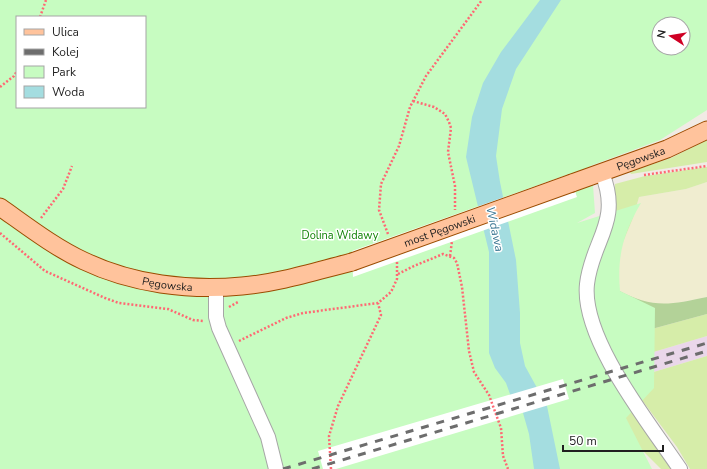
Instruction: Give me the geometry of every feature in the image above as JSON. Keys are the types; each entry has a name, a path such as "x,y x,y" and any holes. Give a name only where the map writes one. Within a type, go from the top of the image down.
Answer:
{"main road":[{"name":"Pęgowska","path":"572,183 667,149 707,130"},
{"name":"most Pęgowski","path":"352,262 572,183"},
{"name":"Pęgowska","path":"0,207 32,230 83,261 118,274 163,285 216,287 243,286 294,277 352,262"}],"lane":[{"path":"602,172 607,183 609,214 590,270 587,285 592,321 614,371 680,469"},
{"path":"216,287 216,317 268,437 276,469"}],"path":[{"path":"40,16 46,0"},
{"path":"381,184 399,146 413,101 430,70 482,0"},
{"path":"0,87 16,73"},
{"path":"413,101 434,107 445,114 449,122 448,152 455,186 454,218"},
{"path":"32,230 57,200 72,166"},
{"path":"642,175 707,166"},
{"path":"0,232 45,271 105,298 119,302 168,309 193,320 211,320 216,317"},
{"path":"450,256 452,233"},
{"path":"398,274 443,254 450,256 457,263 462,287 469,351 474,372 489,394 501,428 503,456 508,469"},
{"path":"228,346 286,318 304,313 378,303 381,315 338,406 329,436 331,469"}],"shaded area":[{"path":"707,182 707,297 668,305 646,302 630,297 616,289 618,254 633,218 639,197 686,189"},
{"path":"707,336 707,356 627,380 620,362"}],"green space":[{"name":"Dolina Widawy","path":"0,0 707,0 707,110 660,140 590,166 596,184 593,185 595,213 577,223 641,203 626,235 619,267 619,278 620,291 655,308 654,388 626,418 652,469 0,469"},
{"path":"707,140 707,162 631,174 630,172 671,158"},
{"path":"707,167 707,182 686,189 639,197 633,218 618,254 604,252 597,284 598,298 626,336 707,314 707,336 620,362 597,313 593,295 595,275 612,230 615,184 645,176"},
{"path":"616,289 640,300 661,304 707,297 707,314 626,336"},
{"path":"707,356 707,469 690,469 677,447 627,380"},
{"path":"614,385 673,469 661,469 634,442"}],"water":[{"name":"Widawa","path":"540,0 561,0 516,69 502,109 496,156 516,260 520,313 520,343 525,366 547,406 560,469 534,469 529,434 523,413 510,394 506,383 495,368 489,353 489,252 466,157 472,117 483,83 501,52"}],"pier":[{"path":"569,174 577,197 353,277 352,251"},
{"path":"563,379 569,399 336,469 323,469 318,451"}],"railway":[{"path":"283,469 707,343"},
{"path":"312,469 707,351"}]}
